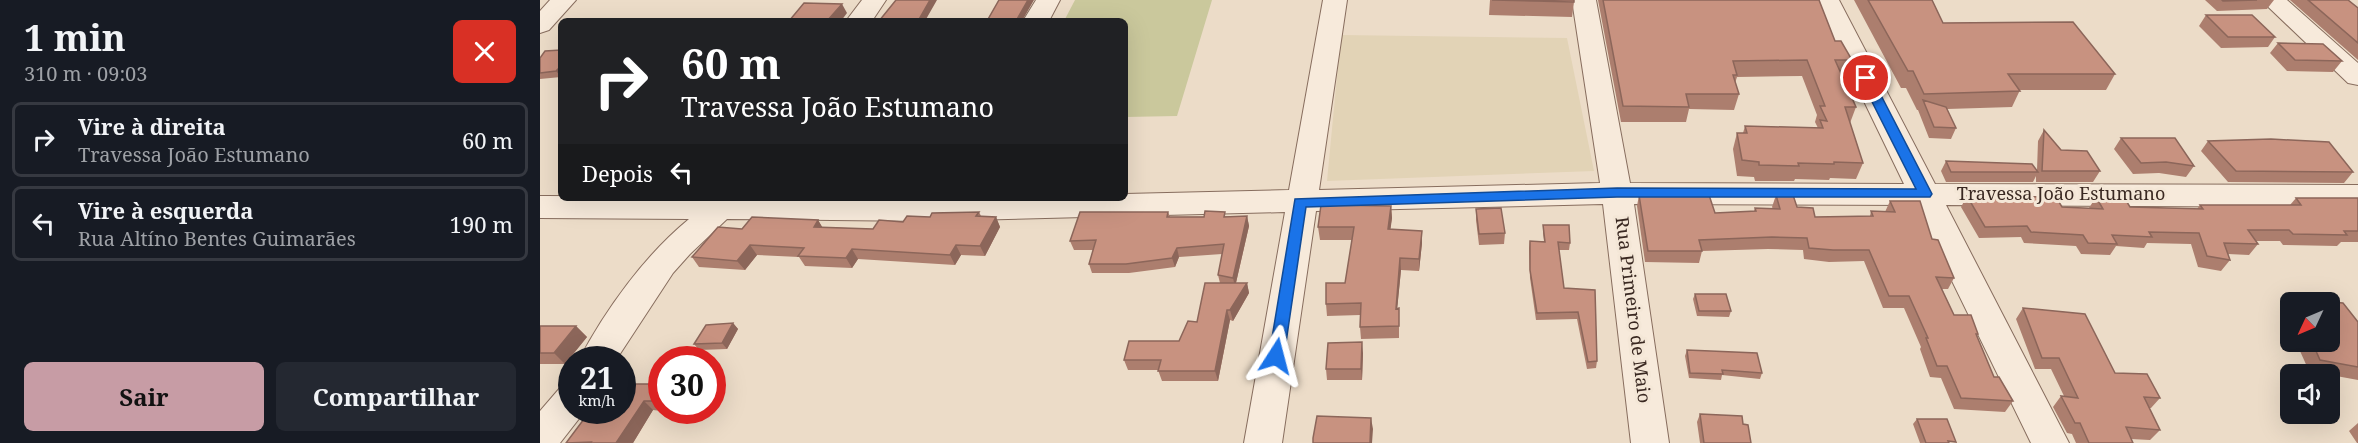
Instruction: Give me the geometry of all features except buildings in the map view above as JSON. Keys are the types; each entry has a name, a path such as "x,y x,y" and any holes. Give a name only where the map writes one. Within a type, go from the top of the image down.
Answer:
{"street":[{"path":"540,25 564,0"},
{"path":"861,18 874,0"},
{"path":"1038,18 1048,0"},
{"path":"1263,443 1300,202 1335,0"},
{"name":"Rua Primeiro de Maio","path":"1584,0 1617,193 1650,443"},
{"path":"1827,0 2050,443"},
{"path":"2272,0 2358,77"},
{"name":"Travessa João Estumano","path":"540,207 1300,202 1617,193 2358,196"},
{"path":"606,346 631,305 665,260 686,236 723,204"},
{"path":"540,439 558,417"}],"shaded area":[{"path":"1075,0 1212,0 1177,116 1128,117 1128,18 1066,18"},
{"path":"1341,35 1567,38 1594,171 1327,181"}],"route":[{"path":"1276,356 1300,202 1617,193 1925,194 1866,78"}]}
